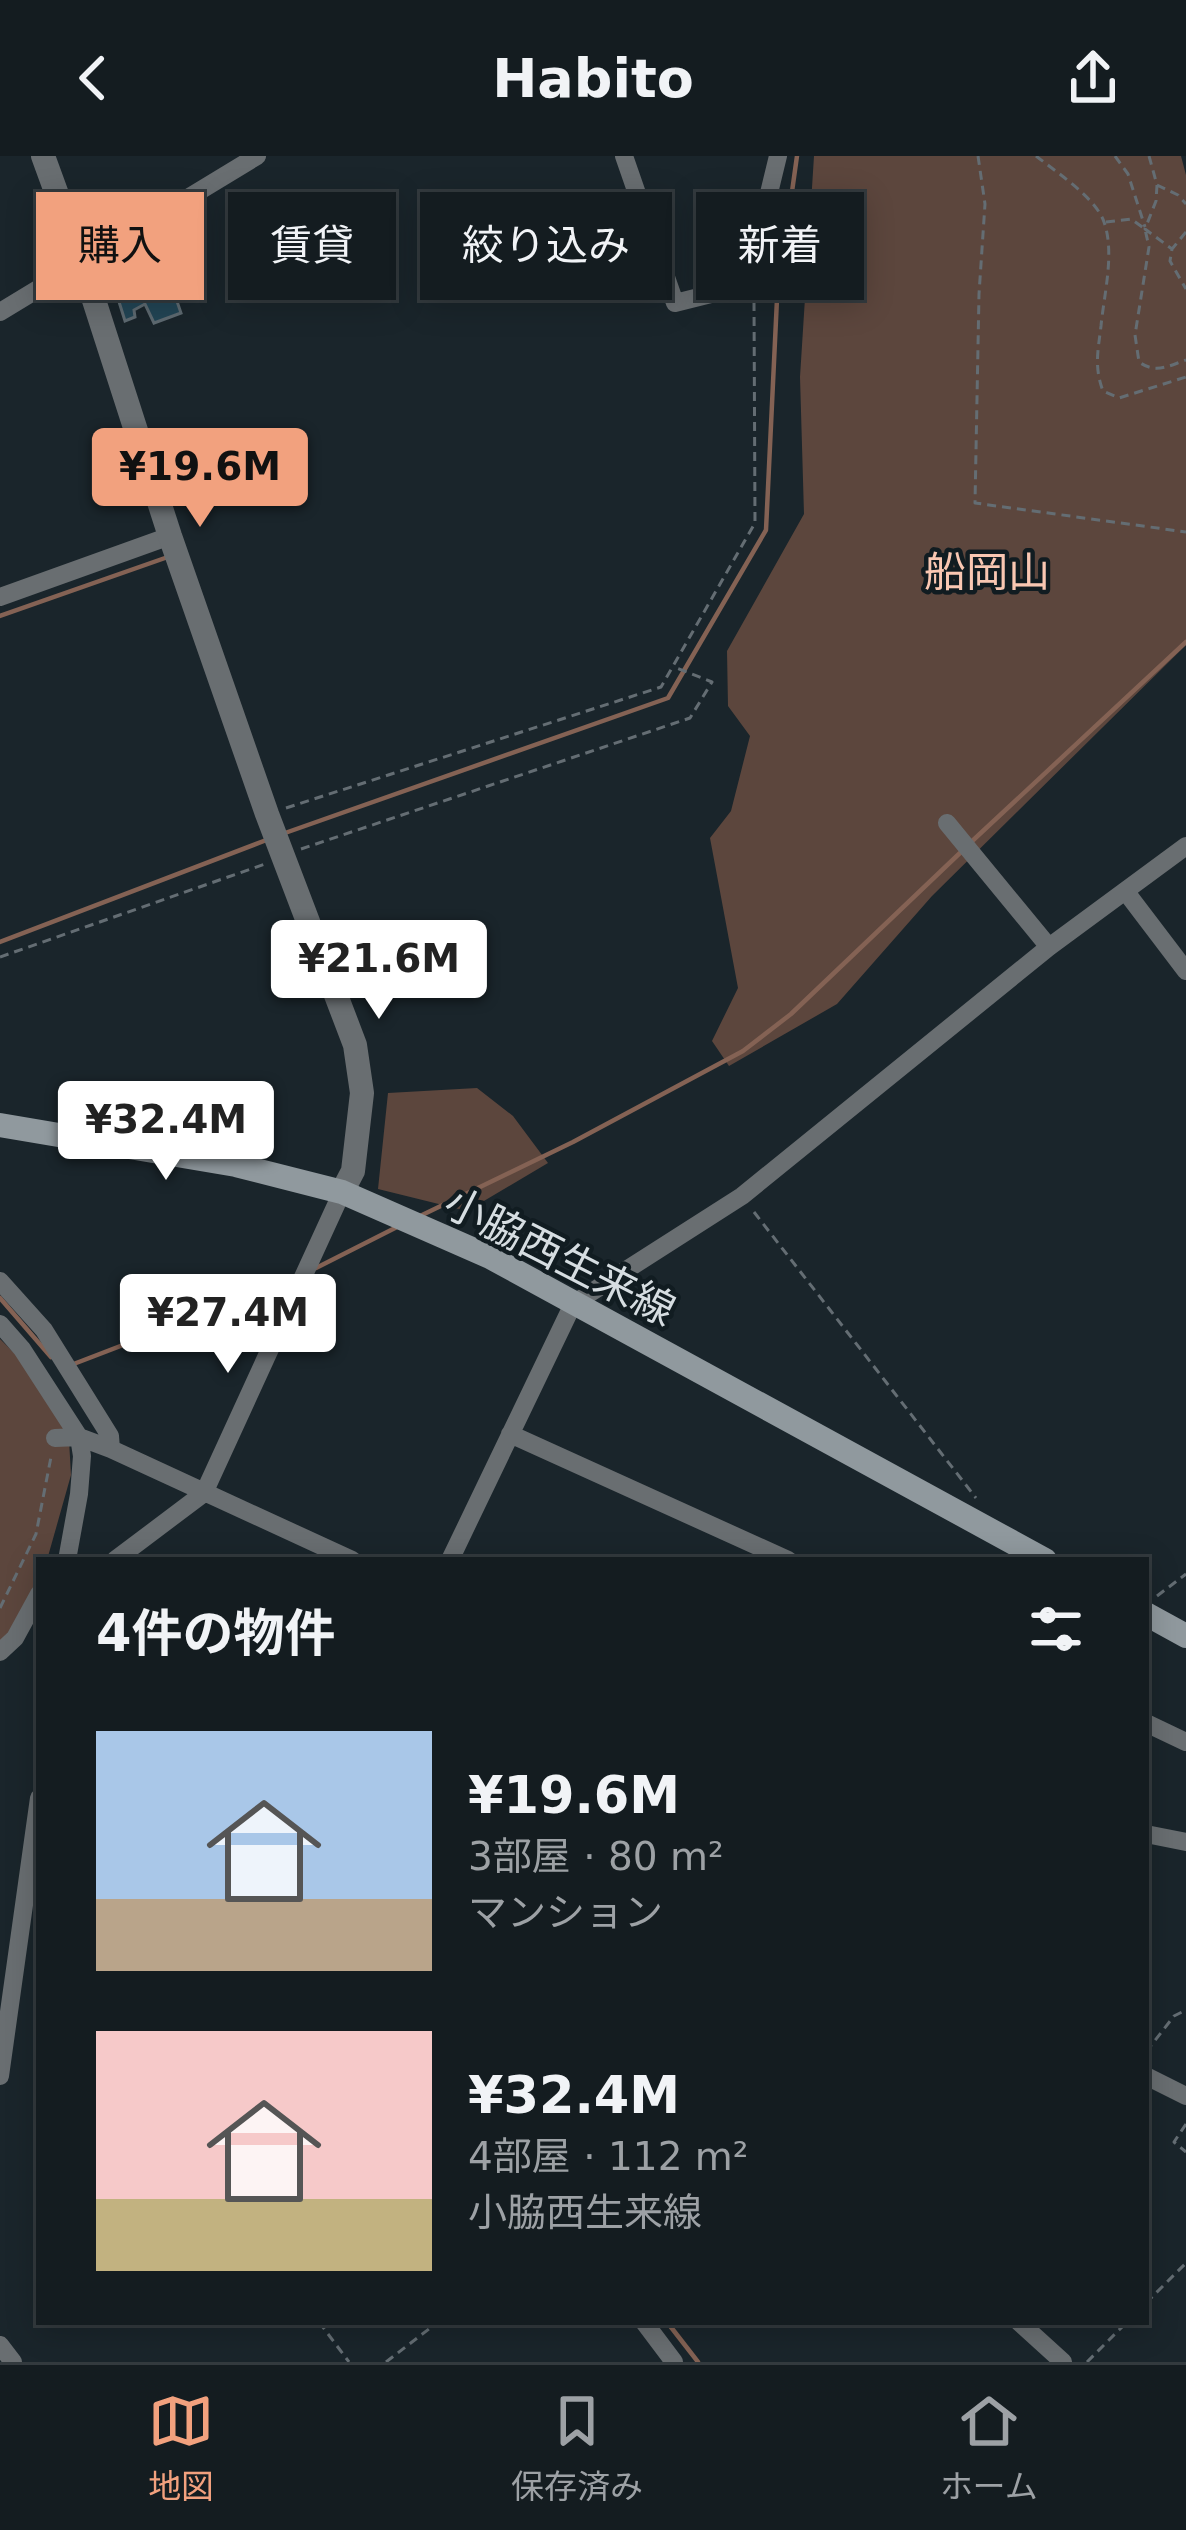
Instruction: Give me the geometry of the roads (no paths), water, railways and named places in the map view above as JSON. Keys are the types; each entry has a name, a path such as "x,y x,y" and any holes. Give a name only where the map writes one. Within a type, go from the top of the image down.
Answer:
{"main road":[{"name":"小脇西生来線","path":"0,1125 236,1165 342,1192 490,1257 1040,1557"},
{"path":"1149,1608 1186,1636"}],"street":[{"path":"43,156 56,192"},
{"path":"198,192 257,156"},
{"path":"624,156 675,303 755,283 762,222 778,156"},
{"path":"0,312 36,290"},
{"path":"94,300 267,814 277,859 355,1045 362,1093 353,1171 204,1493 119,1557"},
{"path":"0,597 170,536"},
{"path":"947,823 1049,947"},
{"path":"451,1557 572,1304 742,1196 1049,947 1186,846"},
{"path":"1126,892 1186,971"},
{"path":"0,1281 44,1330 110,1436 111,1448"},
{"path":"0,1324 22,1349 79,1437 79,1494 68,1557"},
{"path":"510,1434 781,1557"},
{"path":"56,1438 79,1437 111,1448 345,1557"},
{"path":"0,1652 15,1638 36,1600"},
{"path":"1149,1725 1186,1742"},
{"path":"0,2077 36,1819"},
{"path":"1149,1835 1186,1842"},
{"path":"1149,2078 1186,2096"},
{"path":"646,2325 674,2362"},
{"path":"1022,2325 1063,2362"},
{"path":"0,2345 13,2362"}],"waterway":[{"path":"285,833 668,698 766,530 777,299 797,156"},
{"path":"0,616 165,558"},
{"path":"969,844 1186,642"},
{"path":"0,942 269,839"},
{"path":"418,1217 573,1142 743,1051 791,1014 961,852"},
{"path":"316,1268 397,1227"},
{"path":"71,1365 295,1279"},
{"path":"0,1298 51,1357"},
{"path":"669,2325 698,2362"}],"park label":[{"name":"船岡山","path":"987,572"}]}
